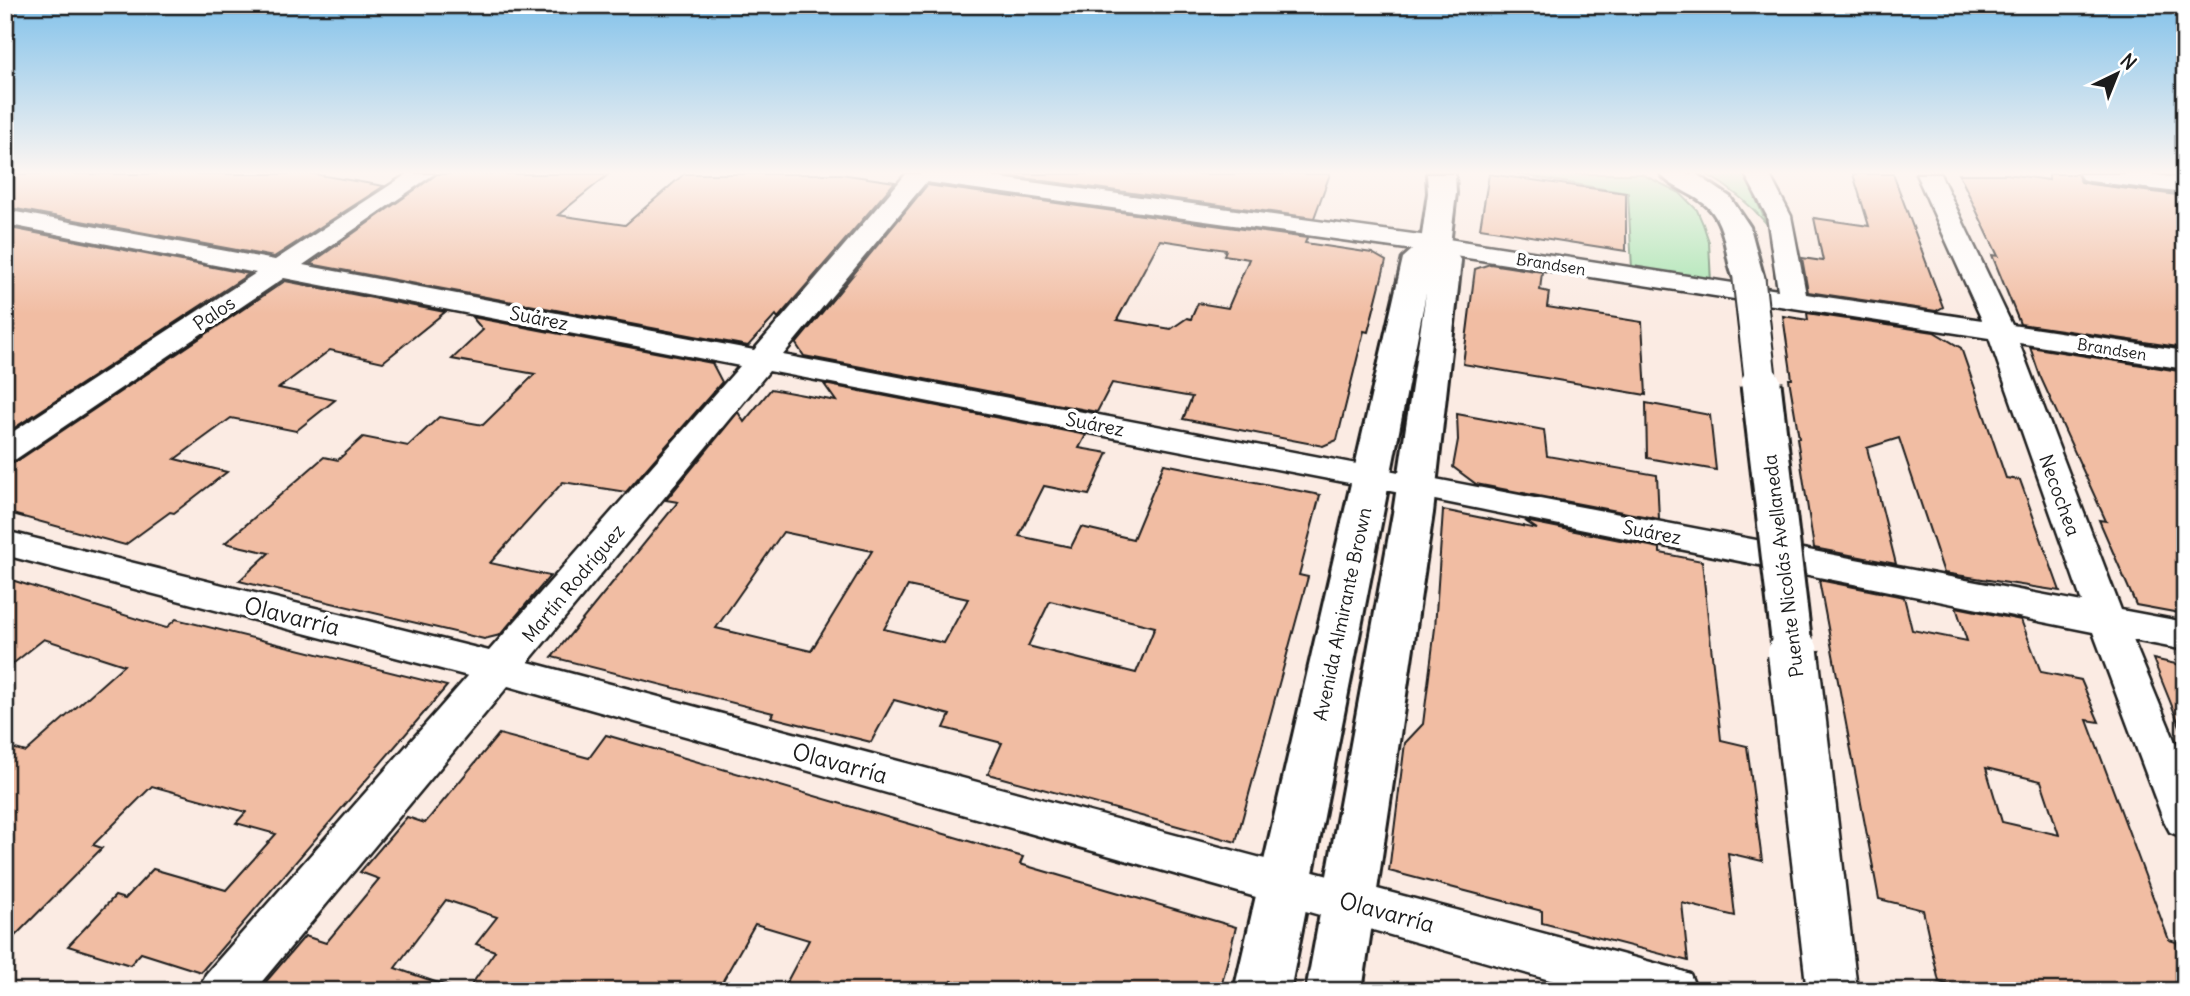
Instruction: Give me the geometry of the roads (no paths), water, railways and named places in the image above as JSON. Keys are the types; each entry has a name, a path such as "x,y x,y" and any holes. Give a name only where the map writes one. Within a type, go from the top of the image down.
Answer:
{"main road":[{"name":"Avenida Almirante Brown","path":"1262,991 1418,258 1435,245 1440,220"},
{"name":"Puente Nicolás Avellaneda","path":"1733,220 1739,233 1749,279 1832,991"},
{"name":"Avenida Almirante Brown","path":"1334,991 1395,629 1416,485 1446,261 1435,245"}],"street":[{"name":"Suárez","path":"23,220 1370,475 2185,636"},
{"name":"Palos","path":"5,452 354,220"},
{"name":"Martín Rodríguez","path":"223,991 881,220"},
{"name":"Brandsen","path":"1257,220 1435,245 2185,360"},
{"path":"1780,220 1794,302"},
{"name":"Necochea","path":"1949,220 2001,332 2106,621 2185,818"},
{"name":"Olavarría","path":"5,543 500,669 1673,991"}]}
